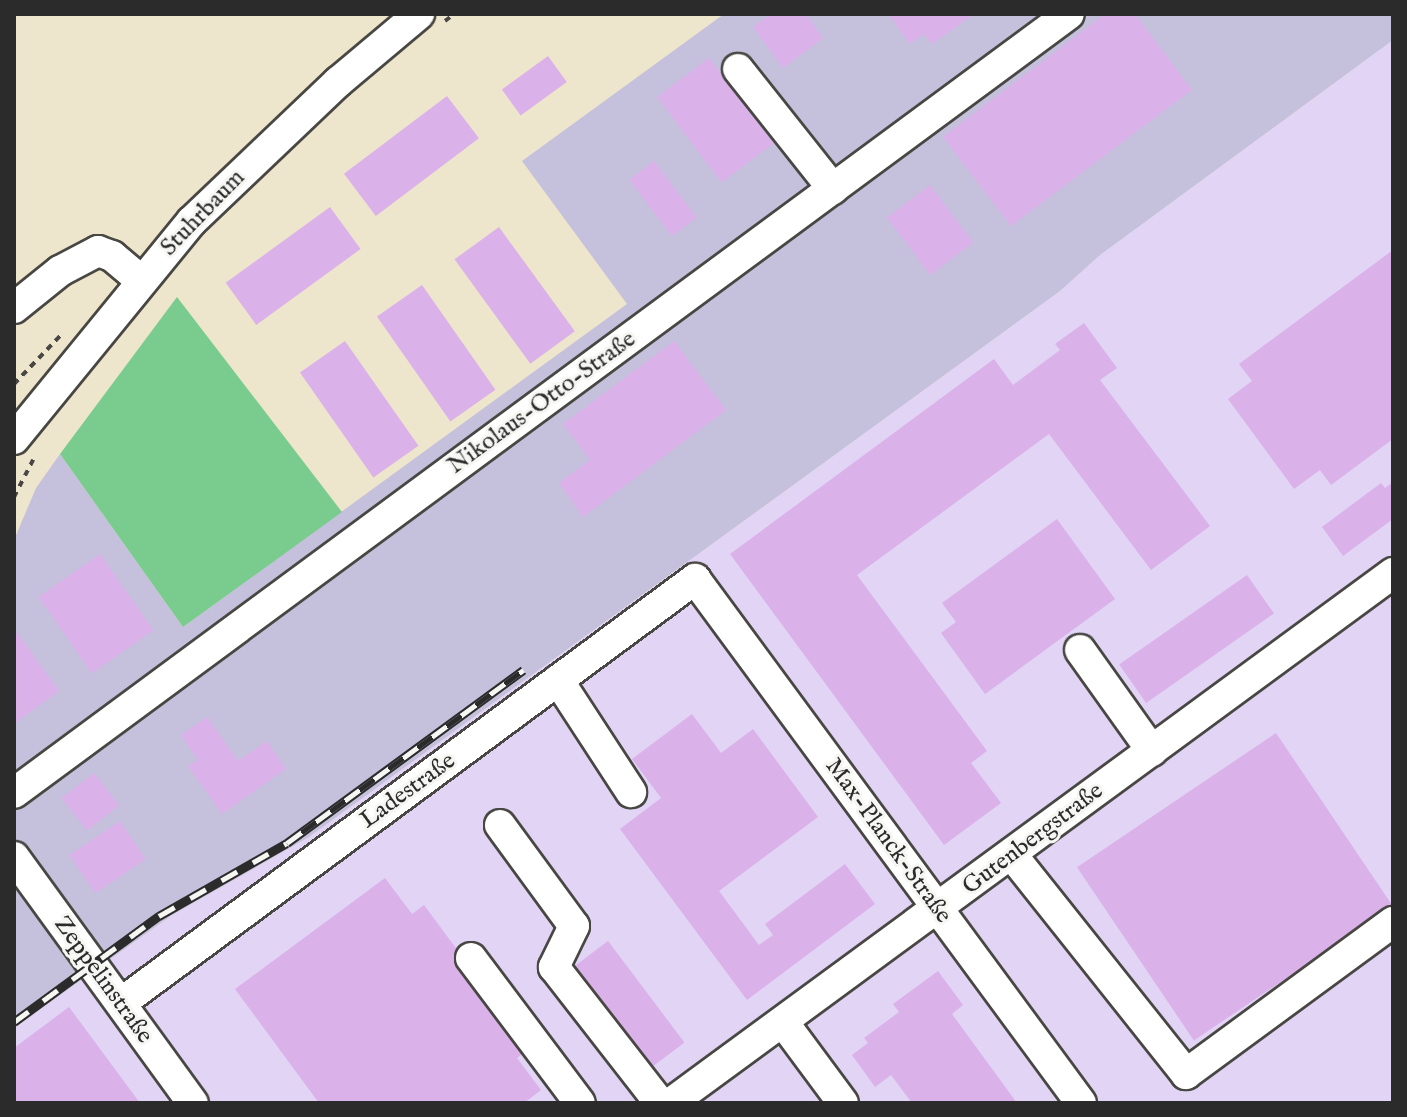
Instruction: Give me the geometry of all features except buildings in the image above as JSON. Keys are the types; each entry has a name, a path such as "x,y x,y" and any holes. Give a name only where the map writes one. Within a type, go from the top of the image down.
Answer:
{"street":[{"name":"Stuhrbaum","path":"14,439 141,280 280,135 419,14"},
{"name":"Nikolaus-Otto-Straße","path":"14,793 1069,14"},
{"path":"738,69 833,189"},
{"path":"14,308 60,271 98,251 112,256 141,280"},
{"name":"Gutenbergstraße","path":"674,1101 1393,573"},
{"name":"Ladestraße","path":"121,1003 695,579"},
{"name":"Max-Planck-Straße","path":"695,579 1081,1103"},
{"path":"1080,650 1152,751"},
{"path":"558,680 631,792"},
{"path":"500,825 574,926 554,967 674,1101"},
{"path":"1012,855 1186,1074 1393,922"},
{"name":"Zeppelinstraße","path":"14,857 193,1103"},
{"path":"471,958 580,1103"},
{"path":"783,1022 843,1103"}],"shaded area":[{"path":"724,14 1393,14 1393,40 1100,255 1060,291 309,837 172,915 14,1028 14,540 36,488 60,454 183,627 627,304 522,161"},
{"path":"1393,40 1393,1103 14,1103 14,1028 172,915 309,837 1060,291 1100,255"}],"green space":[{"path":"177,297 342,512 183,627 60,454"}],"railway":[{"path":"14,1022 159,916 287,843 523,670"}]}
